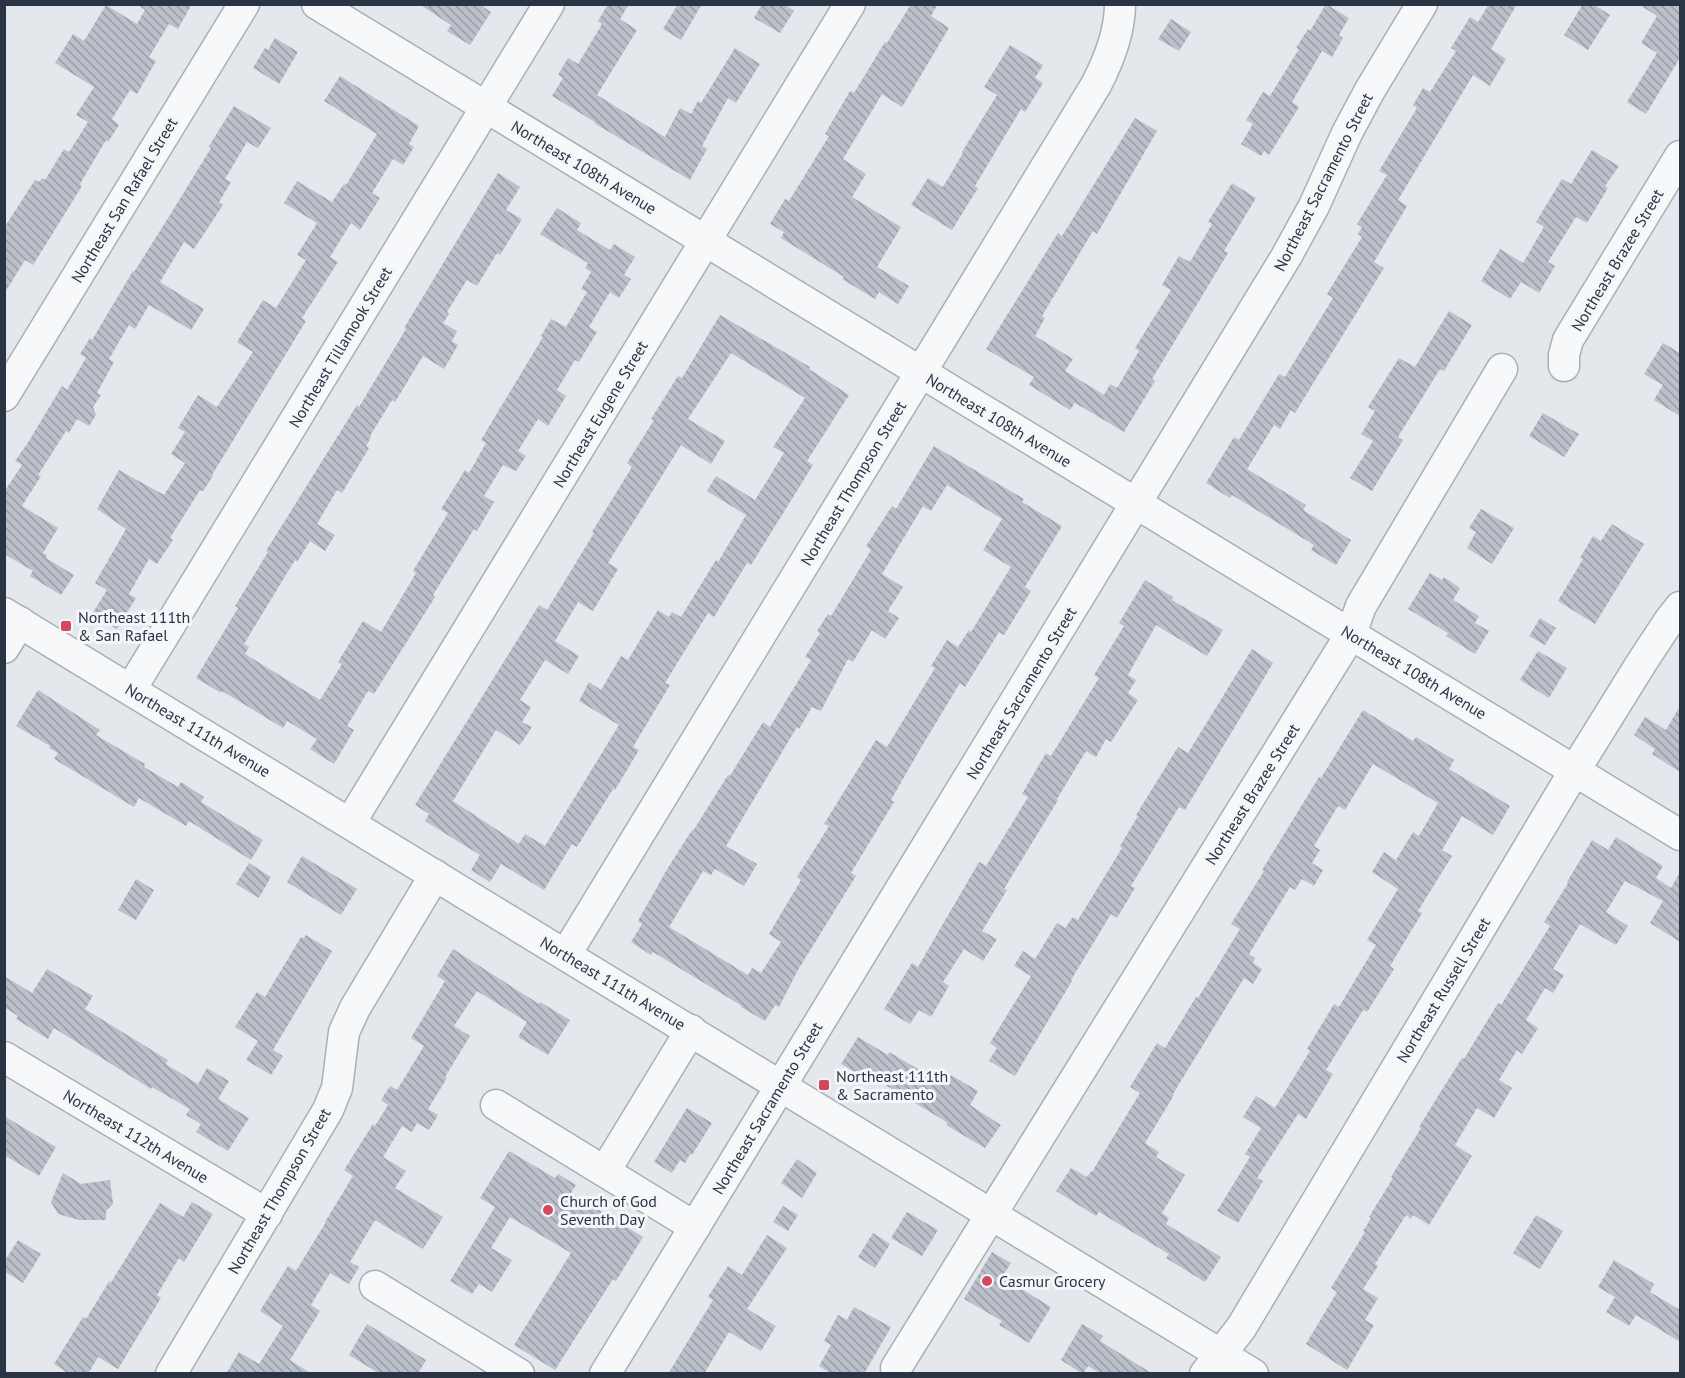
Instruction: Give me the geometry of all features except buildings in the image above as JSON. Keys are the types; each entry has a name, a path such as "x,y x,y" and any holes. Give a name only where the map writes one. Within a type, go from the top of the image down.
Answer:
{"street":[{"name":"Northeast San Rafael Street","path":"4,396 243,4"},
{"name":"Northeast 108th Avenue","path":"317,4 1680,835"},
{"name":"Northeast Tillamook Street","path":"131,689 549,4"},
{"name":"Northeast Eugene Street","path":"351,823 850,4"},
{"name":"Northeast Thompson Street","path":"566,954 1096,85 1108,62 1116,38 1120,4"},
{"name":"Northeast Sacramento Street","path":"605,1374 1286,257 1314,206 1347,133 1370,90 1422,4"},
{"name":"Northeast Brazee Street","path":"1564,366 1568,340 1680,156"},
{"name":"Northeast Brazee Street","path":"896,1368 1351,634 1360,606 1502,369"},
{"name":"Northeast Russell Street","path":"1213,1364 1241,1328 1575,770 1642,662 1680,607"},
{"name":"Northeast 111th Avenue","path":"12,618 992,1213 1213,1364 1253,1374"},
{"path":"4,648 12,618"},
{"name":"Northeast Thompson Street","path":"171,1374 328,1110 337,1088 344,1032 355,1008 435,875"},
{"path":"605,1171 691,1030"},
{"name":"Northeast 112th Avenue","path":"4,1057 267,1214"},
{"path":"496,1105 695,1227"},
{"path":"375,1286 519,1374"}],"place":[{"name":"Northeast 111th & San Rafael","path":"66,626"},
{"name":"Northeast 111th & Sacramento","path":"824,1085"},
{"name":"Church of God Seventh Day","path":"548,1210"},
{"name":"Casmur Grocery","path":"987,1281"}]}
